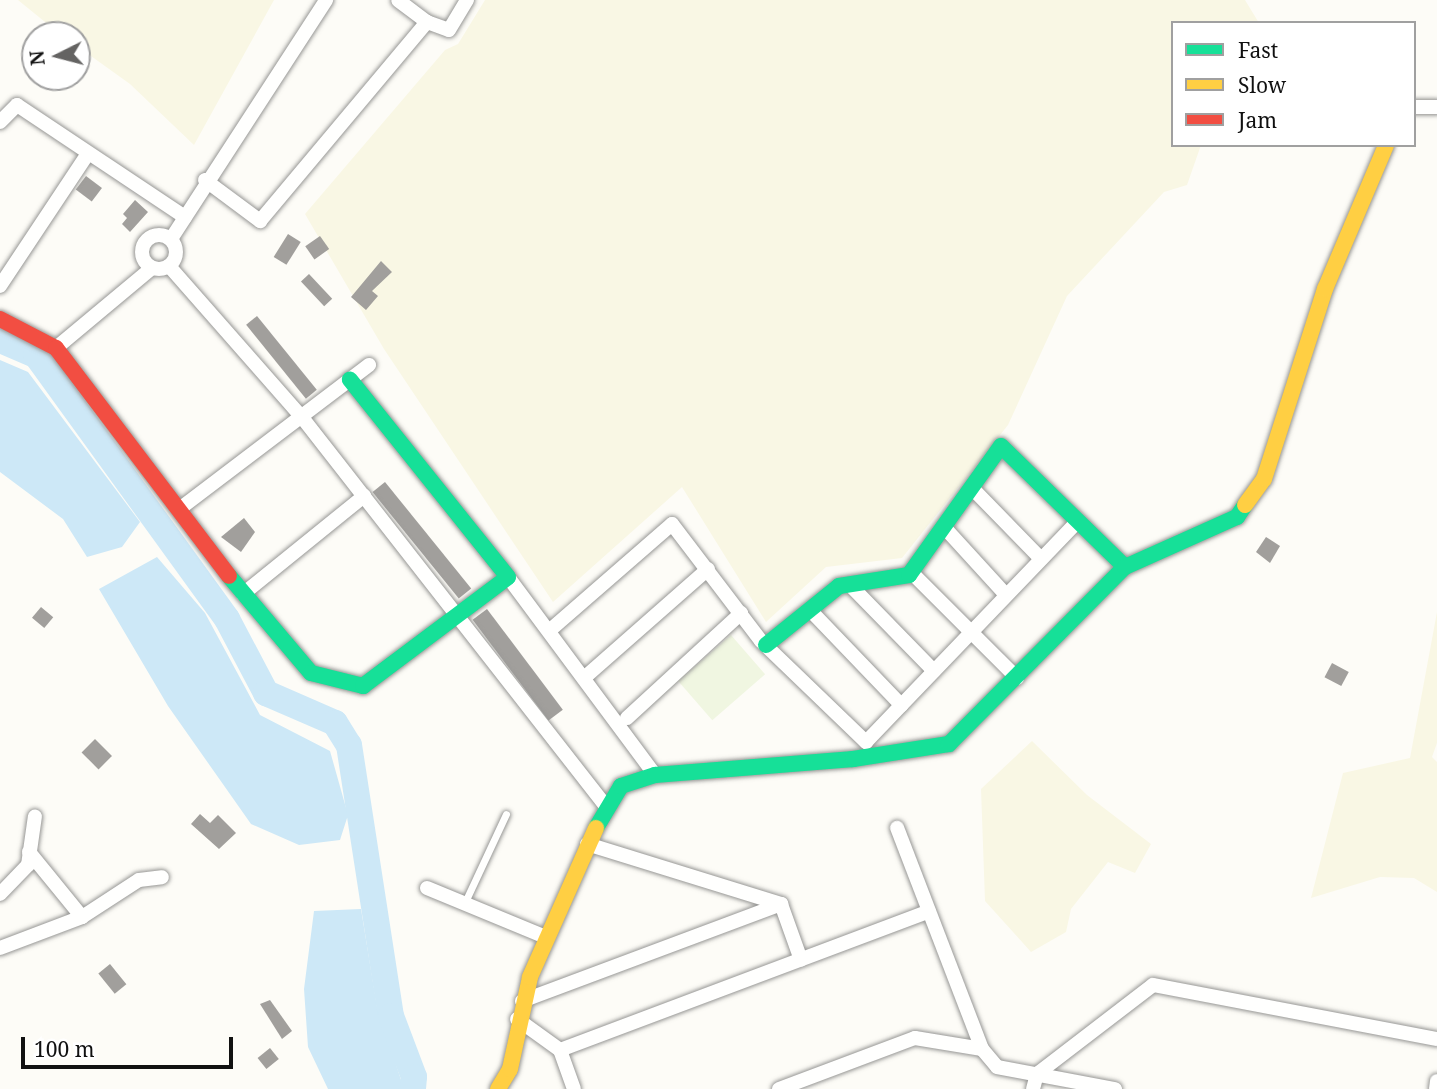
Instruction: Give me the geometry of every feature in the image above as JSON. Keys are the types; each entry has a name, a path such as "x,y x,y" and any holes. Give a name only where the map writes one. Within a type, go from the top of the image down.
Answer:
{"street":[{"path":"170,239 205,180 327,0"},
{"path":"398,0 427,22 449,30 467,0"},
{"path":"205,180 260,221 427,22"},
{"path":"0,122 17,105 87,155 185,217"},
{"path":"1416,107 1437,107"},
{"path":"498,1089 510,1069 522,1001 547,937 587,844 621,786 654,775 853,759 948,744 1017,678 1097,590 1125,567 1237,517 1264,479 1325,289 1385,147"},
{"path":"0,286 87,155"},
{"path":"56,348 152,268 169,266 176,256 170,239 160,235 145,243 142,255 152,268"},
{"path":"169,266 301,416 460,615 607,807"},
{"path":"0,319 56,348 182,507 243,594 311,673 363,686 508,577"},
{"path":"182,507 369,365"},
{"path":"350,380 508,577 654,775"},
{"path":"766,645 839,586 911,572 1001,446 1076,523 1125,567"},
{"path":"972,488 1041,559"},
{"path":"243,594 364,496"},
{"path":"549,631 672,524 766,645 866,742 1076,523"},
{"path":"944,527 1006,595"},
{"path":"584,678 708,569"},
{"path":"911,572 1017,678"},
{"path":"849,585 934,671"},
{"path":"810,610 901,705"},
{"path":"627,718 741,613"},
{"path":"0,894 28,865 35,816"},
{"path":"897,828 982,1049 997,1067 1115,1089"},
{"path":"587,844 781,904"},
{"path":"29,852 82,917"},
{"path":"0,948 82,917 139,880 162,877"},
{"path":"427,888 547,937"},
{"path":"781,904 802,960"},
{"path":"522,1001 781,904"},
{"path":"560,1050 929,911"},
{"path":"1033,1089 1037,1074 1153,985 1437,1039"},
{"path":"517,1019 560,1050 574,1089"},
{"path":"779,1089 915,1038 982,1049"},
{"path":"1436,1089 1437,1081"}],"lane":[{"path":"465,902 506,814"}],"shaded area":[{"path":"18,0 274,0 194,145 130,84 91,56 91,21 44,21"},
{"path":"485,0 1245,0 1258,21 1171,21 1171,147 1200,147 1187,185 1164,192 1067,296 1008,425 902,558 826,567 766,622 682,487 553,602 384,349 305,214 445,50 458,44"},
{"path":"1437,612 1437,743 1432,757 1437,762 1437,892 1414,878 1380,877 1311,898 1343,773 1410,758"},
{"path":"1032,741 1087,795 1151,844 1135,873 1108,862 1071,909 1066,932 1031,952 985,901 981,789"}],"green space":[{"path":"731,635 765,674 712,720 678,681"}],"water":[{"path":"0,360 28,372 140,522 122,547 87,557 63,519 0,472"},
{"path":"157,557 205,613 260,715 330,751 348,815 340,840 299,845 251,824 168,706 99,589"},
{"path":"361,909 377,1007 404,1089 328,1089 308,1047 304,989 314,911"}],"building":[{"path":"86,176 102,188 92,202 76,190"},
{"path":"135,200 148,212 130,232 122,224 127,218 123,214"},
{"path":"288,234 301,242 286,265 274,257"},
{"path":"320,236 329,249 314,259 305,246"},
{"path":"381,261 392,272 372,291 378,296 366,310 351,297"},
{"path":"309,274 332,299 324,306 301,282"},
{"path":"257,316 317,390 306,399 246,325"},
{"path":"385,482 471,588 459,599 373,492"},
{"path":"244,518 255,532 241,552 221,537"},
{"path":"1266,537 1280,546 1270,563 1256,552"},
{"path":"41,607 53,617 44,628 32,618"},
{"path":"487,609 563,710 548,720 473,620"},
{"path":"1332,663 1349,672 1341,686 1324,677"},
{"path":"95,739 112,756 99,769 82,752"},
{"path":"200,814 210,823 218,815 236,833 219,849 191,824"},
{"path":"110,964 126,984 115,994 98,973"},
{"path":"270,1000 292,1031 282,1039 260,1004"},
{"path":"270,1048 279,1059 266,1069 258,1058"}],"waterway":[{"path":"0,340 36,355 227,619 266,693 335,723 349,745 391,1016 414,1077 413,1089"}],"traffic: fast":[{"path":"229,576 311,673 363,686 508,577 350,380"},
{"path":"766,645 839,586 909,575 1001,446 1125,567"},
{"path":"596,828 621,786 655,775 853,759 949,744 1125,567 1237,517 1245,505"}],"traffic: slow":[{"path":"1245,505 1264,479 1325,289 1385,147"},
{"path":"498,1089 510,1069 530,977 596,828"}],"traffic: jam":[{"path":"0,319 56,348 229,576"}]}
